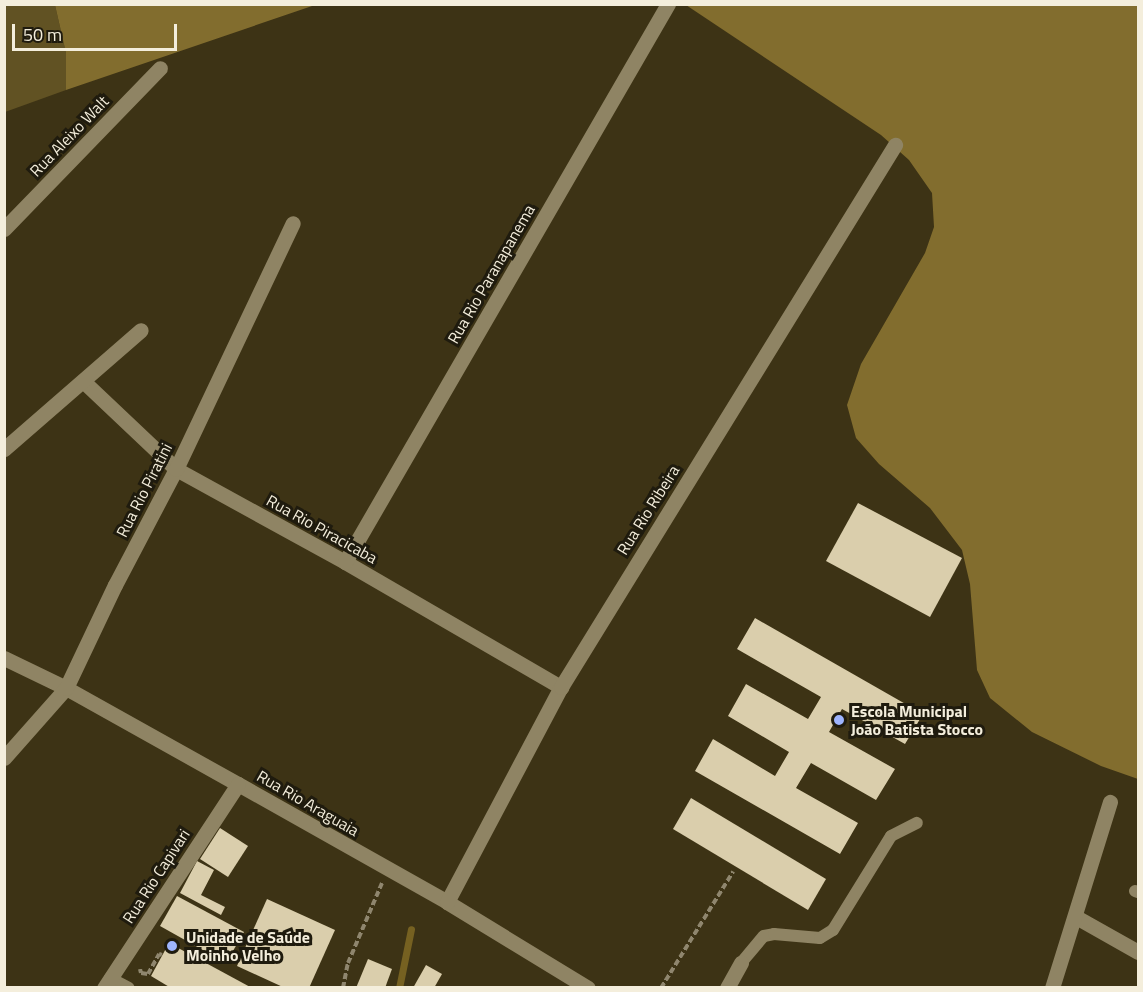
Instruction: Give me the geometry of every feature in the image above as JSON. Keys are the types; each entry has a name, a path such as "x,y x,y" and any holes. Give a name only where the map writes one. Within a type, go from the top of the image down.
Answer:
{"street":[{"name":"Rua Rio Paranapanema","path":"345,562 668,4"},
{"name":"Rua Aleixo Walt","path":"4,229 160,68"},
{"name":"Rua Rio Ribeira","path":"447,902 561,687 895,145"},
{"name":"Rua Rio Piratini","path":"4,758 66,688 115,585 176,469 293,223"},
{"path":"4,449 141,330"},
{"name":"Rua Rio Piracicaba","path":"83,381 176,469 345,562 561,687"},
{"name":"Rua Rio Araguaia","path":"4,658 66,688 388,868 588,987"},
{"name":"Rua Rio Capivari","path":"107,983 238,784"},
{"path":"1052,987 1110,802"},
{"path":"1076,916 1138,952"},
{"path":"726,987 741,963"}],"lane":[{"path":"741,963 764,936 774,934 820,938 833,930 891,836 917,823"},
{"path":"107,983 129,987"}],"path":[{"path":"343,987 348,963 388,868"},
{"path":"662,987 733,872"}],"shaded area":[{"path":"4,5 55,5 66,53 66,90 5,112"},
{"path":"55,5 315,5 66,90 66,53"},
{"path":"686,5 1138,5 1138,779 1101,766 1032,732 990,698 977,670 970,584 962,550 930,508 879,464 856,438 847,405 861,364 925,253 934,227 932,193 909,160 881,135"}],"building":[{"path":"858,503 962,558 930,617 826,561"},
{"path":"755,618 923,714 905,744 842,709 829,732 895,769 876,800 811,763 796,788 858,823 840,854 695,771 713,739 775,776 789,752 728,716 746,684 808,719 821,697 737,649"},
{"path":"691,798 826,879 808,910 673,829"},
{"path":"220,828 248,846 228,877 200,859"},
{"path":"197,861 214,870 201,895 225,907 221,915 180,893"},
{"path":"177,896 244,932 226,963 160,926"},
{"path":"267,899 335,930 309,988 285,988 237,966"},
{"path":"169,943 252,988 171,988 151,976"},
{"path":"368,959 392,969 385,988 356,988"},
{"path":"426,965 442,974 434,988 413,988"}],"waterway":[{"path":"399,988 411,929"}],"place":[{"name":"Escola Municipal João Batista Stocco","path":"839,720"},
{"name":"Unidade de Saúde Moinho Velho","path":"172,946"}]}
